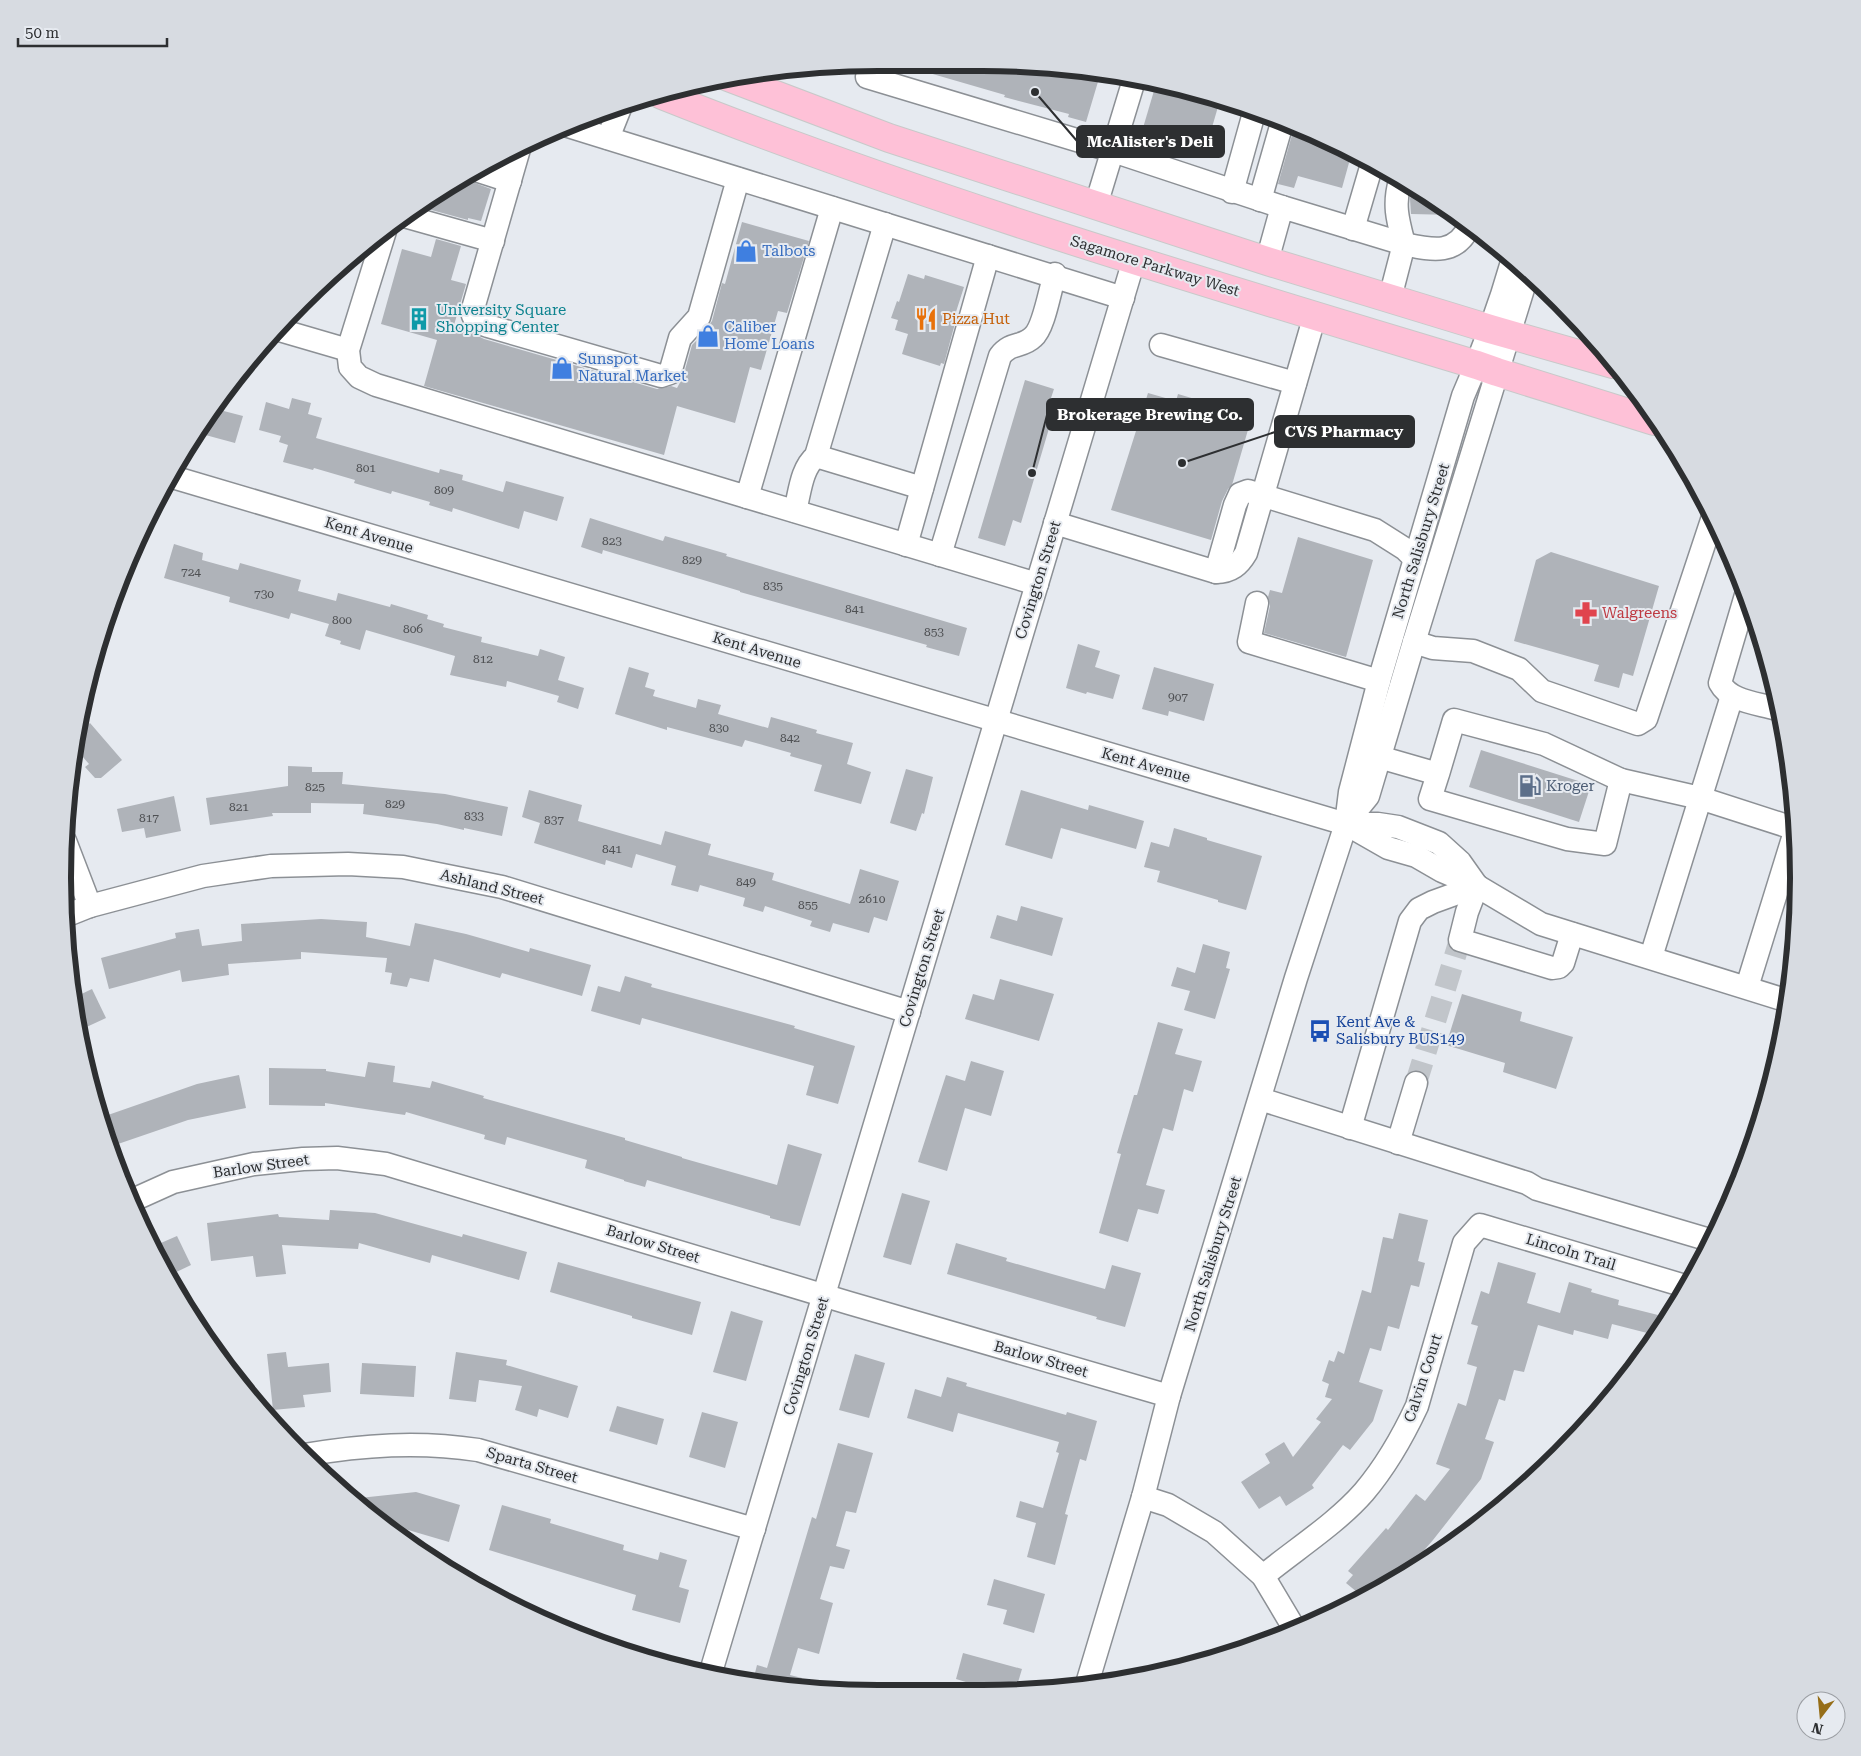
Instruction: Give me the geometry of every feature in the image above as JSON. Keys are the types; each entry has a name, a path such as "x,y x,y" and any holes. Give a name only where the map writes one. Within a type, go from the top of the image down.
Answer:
{"highway":[{"path":"744,83 889,138 1267,261 1602,361"},
{"name":"Sagamore Parkway West","path":"671,99 847,165 1134,260 1646,418"}],"street":[{"path":"873,71 1232,192 1404,244 1432,250 1452,246 1462,238 1466,232"},
{"path":"1096,205 1132,86"},
{"path":"608,138 617,115"},
{"path":"1232,192 1253,118"},
{"path":"579,129 1055,275 1123,298"},
{"path":"1260,200 1281,129"},
{"path":"517,156 472,312 473,318 479,323 661,376 670,373 680,338 699,317 738,179"},
{"path":"1353,229 1370,170"},
{"path":"486,173 510,180"},
{"path":"1390,298 1404,244 1396,209 1399,187"},
{"path":"1267,261 1282,207"},
{"path":"747,497 832,208"},
{"path":"414,219 493,241"},
{"path":"795,511 805,469 816,456 885,224"},
{"path":"380,243 348,350 350,367 359,377 376,385 1037,584"},
{"path":"906,544 988,256"},
{"name":"Covington Street","path":"712,1667 1134,260"},
{"name":"North Salisbury Street","path":"1500,332 1511,268"},
{"path":"940,555 1000,356 1013,345 1026,343 1039,331 1055,275"},
{"name":"North Salisbury Street","path":"1346,824 1368,796 1414,642 1487,369 1500,332 1525,281"},
{"path":"1055,524 1216,572 1225,572 1242,561 1246,553 1315,315"},
{"path":"285,332 348,350"},
{"path":"1161,345 1294,383"},
{"name":"North Salisbury Street","path":"1089,1678 1143,1497 1169,1396 1299,969 1346,824 1350,792 1379,681 1463,396 1487,369"},
{"path":"816,456 922,488"},
{"name":"Kent Avenue","path":"177,478 1346,824 1378,824 1398,827 1439,843 1460,862 1477,886"},
{"path":"1262,494 1375,530 1404,549 1415,559"},
{"path":"1375,530 1405,530 1427,519"},
{"path":"1414,642 1433,648 1472,651 1519,669 1542,691 1638,724 1646,719 1710,527"},
{"path":"1257,603 1248,642 1379,681"},
{"path":"1743,607 1720,683 1724,691 1732,696 1771,707"},
{"path":"1739,620 1736,665 1738,680 1746,689 1768,696"},
{"path":"1651,957 1732,696"},
{"path":"1621,780 1605,844 1567,839 1430,799 1454,720 1544,744 1621,780 1700,798 1788,826"},
{"path":"1379,757 1438,774"},
{"path":"1747,988 1789,851"},
{"path":"72,859 90,906"},
{"name":"Ashland Street","path":"72,913 90,906 202,876 271,866 348,864 403,867 502,887 909,1012"},
{"path":"1477,886 1467,912 1460,940 1552,968 1559,967 1563,963 1572,934"},
{"path":"1477,886 1541,924 1780,998"},
{"path":"1350,1128 1410,921 1419,909 1477,886"},
{"path":"1398,1144 1416,1083"},
{"path":"1260,1099 1398,1144 1521,1181 1537,1189 1705,1239"},
{"name":"Barlow Street","path":"138,1198 173,1182 254,1164 337,1158 358,1159 386,1164 1169,1396"},
{"name":"Lincoln Trail","path":"1464,1243 1480,1225 1680,1284"},
{"name":"Calvin Court","path":"1264,1576 1337,1518 1364,1492 1392,1453 1417,1406 1464,1243"},
{"name":"Sparta Street","path":"314,1453 352,1447 410,1445 444,1445 478,1450 754,1530"},
{"path":"1143,1497 1168,1505 1214,1532 1264,1576 1291,1623"}],"building":[{"path":"922,71 1036,73 1099,80 1086,122 1068,117 1069,114 1004,97 1005,95"},
{"path":"1154,90 1218,107 1203,158 1140,138"},
{"path":"1293,133 1350,159 1342,188 1298,176 1294,188 1278,184"},
{"path":"472,181 491,189 481,221 468,218 468,220 427,209"},
{"path":"1411,194 1442,215 1411,214"},
{"name":"University Square Shopping Center","path":"742,222 809,241 787,313 778,311 761,370 750,367 735,423 677,406 664,455 424,386 437,340 381,324 402,249 431,257 436,239 461,246 451,280 466,284 454,325 484,339 657,389 671,386 677,388 683,377 692,345 712,321 722,283 725,284"},
{"name":"Pizza Hut","path":"908,274 924,279 925,275 964,287 955,315 957,316 944,364 941,363 940,366 902,354 908,334 895,330 898,320 891,318 897,301 899,302"},
{"path":"1025,380 1054,389 1046,413 1053,415 1021,523 1013,520 1005,546 978,538"},
{"path":"1148,393 1176,401 1178,394 1252,416 1232,485 1222,501 1211,540 1111,510"},
{"path":"292,398 311,403 308,414 322,418 316,438 439,473 440,469 463,475 462,480 503,492 506,481 564,497 557,521 524,511 519,529 453,508 452,512 429,505 430,502 392,491 391,494 354,483 355,480 314,468 313,470 283,462 288,445 279,442 281,436 259,430 266,402 289,409"},
{"path":"221,410 243,416 235,443 204,435"},
{"path":"590,518 663,541 665,536 727,554 726,556 967,628 959,656 603,550 602,554 581,547"},
{"path":"1298,537 1373,560 1346,657 1264,633 1270,606 1268,597 1270,590 1282,593"},
{"path":"174,544 203,553 202,560 238,570 240,563 301,580 298,591 336,601 338,593 390,607 391,604 428,615 427,619 444,624 443,627 482,637 481,642 538,656 540,649 565,657 558,680 584,688 578,709 557,702 559,696 507,681 506,687 450,675 455,656 366,630 360,650 340,644 341,641 325,636 329,624 291,613 289,619 229,602 230,597 164,578"},
{"name":"Walgreens","path":"1551,552 1659,586 1633,676 1623,673 1619,688 1594,681 1599,665 1514,641 1536,560"},
{"path":"1078,644 1100,651 1095,667 1120,675 1113,699 1066,688"},
{"path":"629,667 649,673 645,687 655,690 653,696 696,708 698,699 721,705 718,714 768,728 771,717 817,730 816,733 853,743 847,764 871,772 861,804 814,791 822,765 790,756 791,753 745,740 742,747 667,727 667,730 615,714"},
{"path":"1154,667 1214,684 1204,721 1169,711 1168,716 1142,709"},
{"path":"90,723 122,760 101,778 95,778 85,767 89,764 81,755 86,727"},
{"name":"Kroger","path":"1481,750 1591,785 1579,822 1469,787"},
{"path":"288,766 312,767 312,772 343,772 342,784 445,794 508,807 502,836 464,828 464,830 437,824 363,814 364,804 311,803 311,813 272,813 273,816 210,825 206,798 288,786"},
{"path":"906,769 933,777 924,814 922,813 916,831 890,823"},
{"path":"529,790 582,805 578,821 661,845 665,831 711,844 708,855 774,873 772,880 850,904 860,869 899,881 887,921 874,917 869,933 833,923 830,932 810,926 812,921 765,906 763,912 743,906 745,898 700,885 698,892 671,885 676,866 636,854 632,868 606,860 605,865 534,843 540,823 522,817"},
{"path":"1021,790 1088,810 1089,805 1144,821 1136,849 1061,828 1052,859 1005,845"},
{"path":"174,796 181,831 146,838 144,828 122,832 117,809"},
{"path":"1174,828 1262,856 1246,910 1157,882 1160,871 1144,867 1151,842 1169,847"},
{"path":"1021,906 1063,918 1052,956 990,938 997,915 1017,921"},
{"path":"321,919 367,922 366,937 410,946 415,923 466,934 529,952 530,948 591,965 582,996 502,973 500,978 434,959 429,982 410,978 407,987 390,984 392,973 385,972 387,958 301,952 301,959 228,964 229,975 182,982 180,970 109,989 101,958 176,938 175,933 199,929 202,946 242,941 241,924"},
{"path":"1203,944 1230,952 1226,968 1230,969 1215,1019 1184,1010 1190,991 1171,986 1177,967 1195,973"},
{"path":"625,976 652,984 651,987 795,1026 794,1028 855,1046 838,1104 806,1095 814,1066 642,1018 640,1025 591,1011 598,986 620,992"},
{"path":"1000,979 1054,994 1039,1041 965,1019 973,994 994,1000"},
{"path":"92,989 106,1018 86,1027 80,995"},
{"path":"1462,994 1522,1012 1520,1021 1573,1037 1556,1089 1503,1072 1505,1063 1446,1045"},
{"path":"1158,1022 1183,1029 1175,1054 1202,1061 1193,1092 1184,1089 1173,1131 1163,1128 1146,1185 1165,1190 1158,1214 1138,1209 1128,1242 1099,1233 1121,1154 1117,1153 1134,1095 1137,1095"},
{"path":"971,1061 1004,1071 991,1116 965,1108 947,1171 918,1162 946,1075 965,1081"},
{"path":"368,1062 395,1066 393,1082 430,1088 432,1081 484,1096 483,1098 625,1138 625,1140 682,1158 777,1185 788,1144 822,1154 800,1226 647,1180 645,1187 624,1181 585,1168 587,1160 507,1137 505,1145 484,1139 485,1135 406,1112 405,1115 325,1103 325,1106 269,1105 269,1068 326,1069 326,1071 365,1077"},
{"path":"239,1075 246,1108 188,1120 118,1144 108,1115 197,1084"},
{"path":"902,1193 930,1201 911,1265 883,1257"},
{"path":"330,1210 375,1213 462,1237 463,1234 527,1252 519,1280 432,1255 430,1263 359,1243 358,1249 282,1245 286,1274 256,1277 253,1256 211,1261 207,1223 278,1214 279,1217 329,1220"},
{"path":"1399,1213 1428,1220 1418,1261 1425,1263 1419,1287 1411,1285 1399,1329 1388,1326 1381,1351 1370,1348 1359,1382 1383,1390 1373,1421 1350,1450 1343,1445 1312,1485 1314,1488 1286,1506 1280,1496 1259,1509 1241,1482 1270,1463 1265,1454 1284,1442 1293,1457 1321,1422 1316,1419 1332,1399 1325,1397 1329,1384 1322,1381 1329,1360 1334,1362 1338,1351 1344,1354 1362,1290 1371,1293 1383,1237 1393,1239"},
{"path":"177,1236 191,1265 175,1273 159,1244"},
{"path":"956,1243 1007,1258 1006,1261 1105,1289 1112,1265 1141,1273 1125,1327 1096,1319 1097,1317 947,1274"},
{"path":"558,1262 701,1302 692,1335 550,1292"},
{"path":"1498,1262 1536,1273 1527,1303 1560,1313 1569,1282 1592,1289 1591,1292 1619,1300 1618,1305 1660,1316 1649,1333 1612,1324 1608,1339 1574,1330 1573,1335 1538,1325 1524,1372 1514,1370 1505,1401 1499,1399 1485,1439 1494,1442 1481,1479 1418,1557 1358,1592 1346,1583 1353,1575 1348,1571 1386,1528 1388,1530 1416,1494 1425,1501 1450,1469 1436,1464 1458,1403 1466,1406 1477,1367 1467,1364 1478,1326 1471,1324 1481,1291 1489,1294"},
{"path":"731,1311 763,1321 746,1381 713,1372"},
{"path":"286,1352 288,1367 329,1363 331,1392 303,1395 305,1407 273,1410 267,1354"},
{"path":"456,1352 507,1360 506,1365 578,1386 568,1418 539,1409 537,1417 515,1410 522,1386 479,1380 476,1402 449,1399"},
{"path":"855,1354 885,1363 869,1418 839,1410"},
{"path":"362,1363 416,1366 414,1397 360,1394"},
{"path":"947,1377 967,1383 966,1386 1066,1415 1067,1412 1097,1421 1086,1461 1080,1459 1065,1514 1068,1515 1055,1565 1027,1557 1036,1523 1016,1517 1020,1501 1043,1508 1059,1453 1056,1452 1059,1442 958,1413 953,1432 907,1418 915,1389 941,1397"},
{"path":"617,1406 664,1419 657,1445 609,1431"},
{"path":"702,1412 738,1422 725,1468 689,1457"},
{"path":"838,1443 873,1453 856,1513 846,1511 836,1546 850,1550 844,1569 830,1566 820,1599 833,1603 819,1654 798,1648 790,1675 802,1678 801,1681 755,1675 757,1665 767,1668 812,1517 816,1519"},
{"path":"416,1492 460,1505 449,1542 401,1528 362,1498"},
{"path":"502,1505 551,1519 550,1523 624,1545 623,1550 658,1560 660,1552 687,1560 679,1587 689,1590 680,1623 632,1610 636,1595 489,1550"},
{"path":"994,1579 1045,1594 1034,1633 1003,1624 1007,1610 987,1605"},
{"path":"963,1653 1022,1669 1018,1684 976,1685 956,1679"}],"tunnel":[{"path":"1416,1083 1460,940"}],"place":[{"name":"McAlister's Deli","path":"1035,92"},
{"name":"Talbots","path":"746,251"},
{"name":"University Square Shopping Center","path":"419,319"},
{"name":"Pizza Hut","path":"926,319"},
{"name":"Caliber Home Loans","path":"708,336"},
{"name":"Sunspot Natural Market","path":"562,368"},
{"name":"CVS Pharmacy","path":"1182,463"},
{"name":"Brokerage Brewing Co.","path":"1032,473"},
{"name":"Walgreens","path":"1586,613"},
{"name":"Kroger","path":"1530,786"},
{"name":"Kent Ave & Salisbury BUS149","path":"1320,1031"}]}
